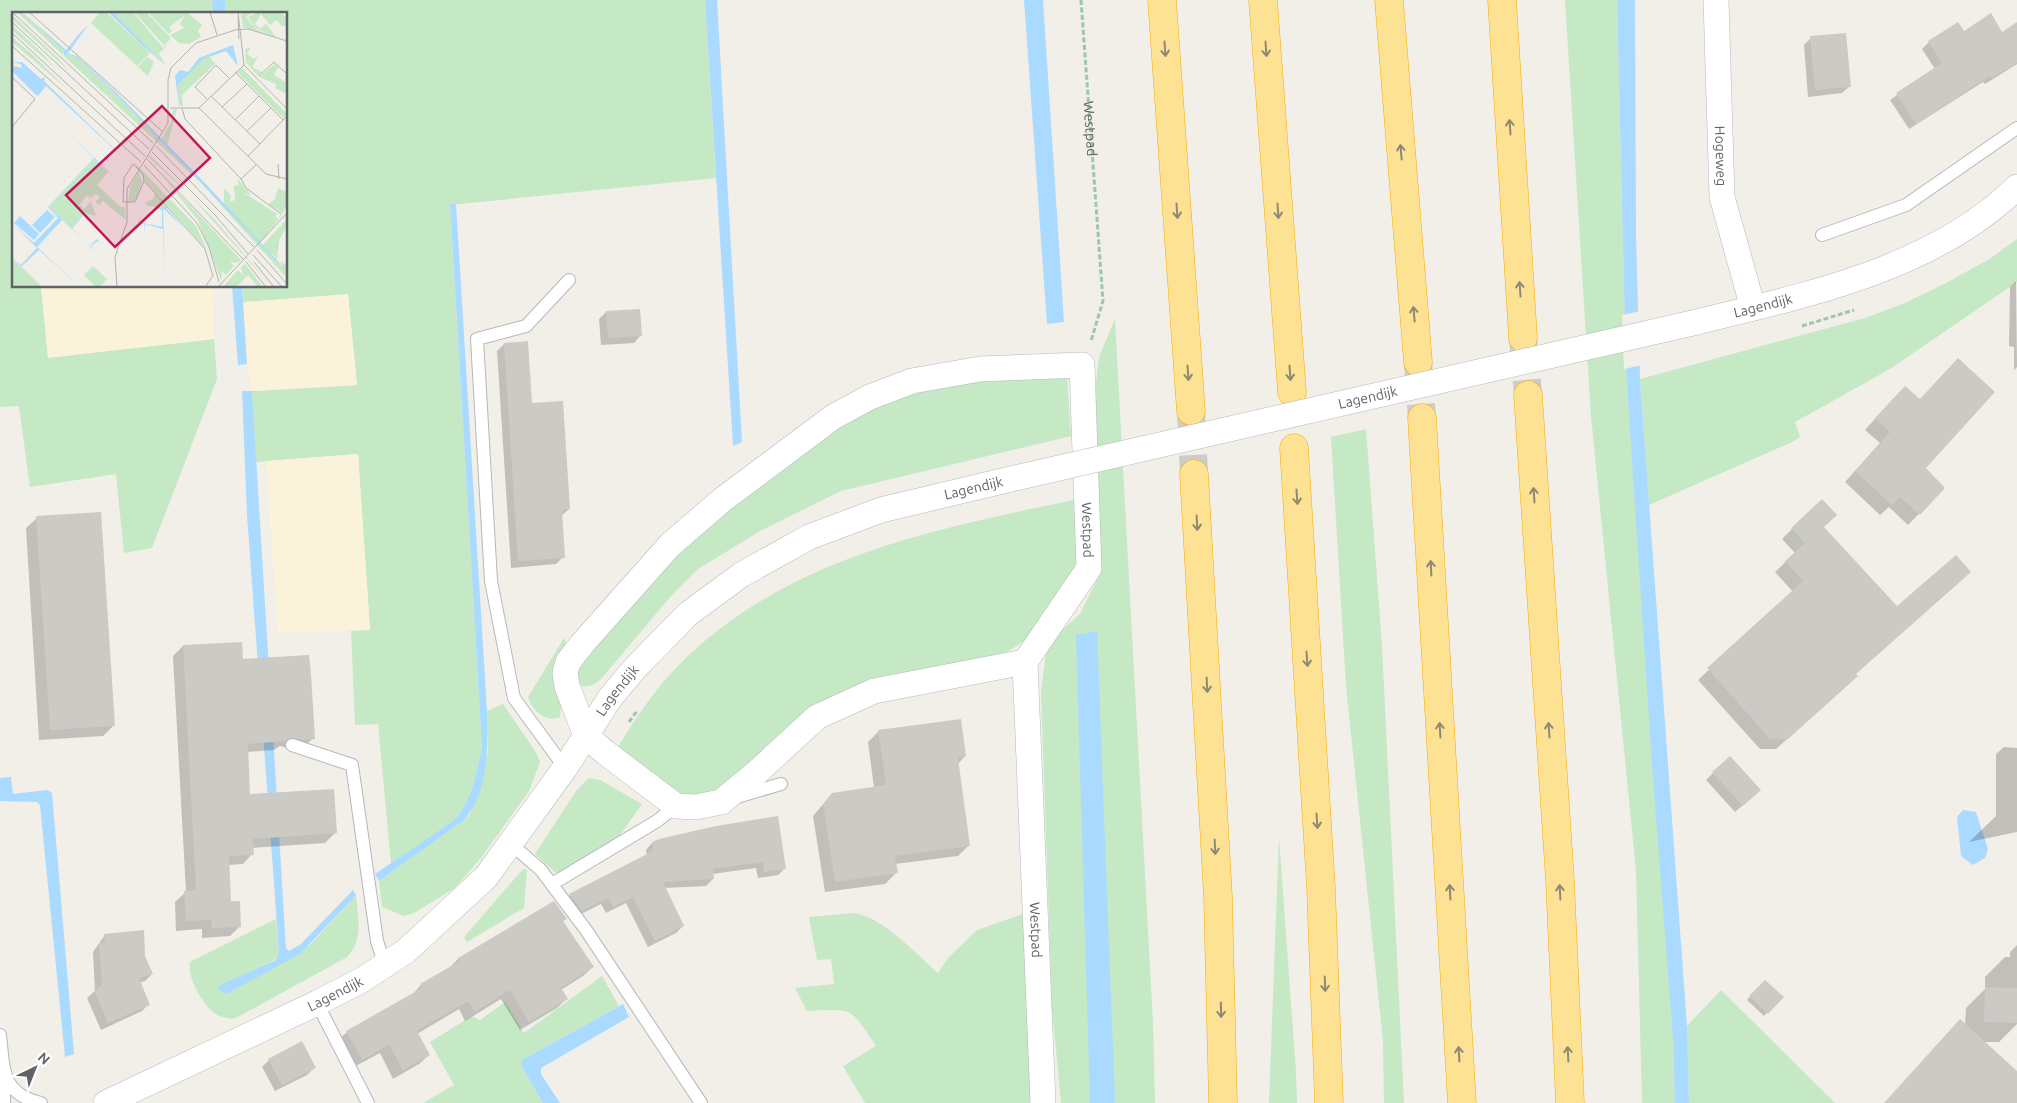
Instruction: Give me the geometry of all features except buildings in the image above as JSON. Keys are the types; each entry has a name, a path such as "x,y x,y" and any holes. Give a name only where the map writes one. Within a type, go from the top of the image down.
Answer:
{"highway":[{"path":"1162,0 1191,411"},
{"path":"1263,0 1292,392"},
{"path":"1389,0 1418,362"},
{"path":"1502,0 1524,338"},
{"path":"1528,395 1560,881 1570,1103"},
{"path":"1422,418 1462,1103"},
{"path":"1294,448 1321,878 1329,1103"},
{"path":"1194,474 1218,896 1223,1103"}],"street":[{"name":"Hogeweg","path":"1716,0 1722,198 1753,308"},
{"name":"Lagendijk","path":"106,1103 317,1004 385,966 406,951 470,894 511,844 565,768 610,698 635,668 688,614 741,575 809,537 881,510 1697,322 1819,292 1901,263 1966,226 2017,187"},
{"name":"Westpad","path":"1043,1103 1025,662 1089,568 1082,365"},
{"path":"1025,662 874,691 817,717 755,774 721,802 696,807 676,806 606,754 586,736 567,686 565,673 568,662 582,644 670,545 722,500 833,417 870,397 912,381 980,369 1082,365"}],"lane":[{"path":"1822,235 1906,205 2017,128"},
{"path":"565,768 514,698 491,581 478,339 526,326 569,280"},
{"path":"292,745 352,765 377,941 385,966"},
{"path":"721,802 781,784"},
{"path":"552,884 657,821 676,806"},
{"path":"511,844 541,870 586,930 701,1103"},
{"path":"317,1004 368,1103"},
{"path":"0,1035 4,1071 4,1103"},
{"path":"4,1071 7,1080 16,1092 25,1099 41,1103"}],"path":[{"name":"Westpad","path":"1081,0 1103,301 1082,365"},
{"name":"Lagendijk","path":"606,754 642,705"}],"green space":[{"path":"0,0 212,0 213,12 12,12 12,288 41,288 48,357 214,339 217,379 152,548 124,553 116,474 30,487 19,406 0,407"},
{"path":"225,0 705,0 716,178 450,205 482,748 469,795 454,820 391,863 378,724 355,725 351,631 370,629 358,454 256,462 252,391 357,385 348,295 243,302 242,288 288,288 288,12 225,12"},
{"path":"1565,0 1617,0 1626,369 1673,1040 1675,1103 1642,1103 1636,871 1591,416"},
{"path":"2017,239 2017,282 1890,369 1795,422 1800,437 1792,442 1649,505 1640,379 1865,318 1905,303 1946,283 1991,258"},
{"path":"1115,319 1153,1023 1155,1103 1061,1103 1052,1008 1041,693 1046,652 1061,631 1080,614 1096,582 1094,400 1099,357"},
{"path":"1067,376 1071,436 841,491 762,530 698,569 672,595 601,679 593,685 583,687 576,681 579,658 696,533 857,414 916,392 971,379"},
{"path":"1366,429 1382,646 1404,1103 1384,1103 1383,1041 1346,686 1331,437"},
{"path":"1079,499 1077,571 1029,638 997,658 888,682 733,787 682,797 616,750 651,697 676,668 718,630 764,599 813,574 864,553 916,536 970,522"},
{"path":"564,638 567,645 560,717 545,717 536,711 528,697"},
{"path":"503,704 537,754 540,762 529,791 481,858 455,888 414,913 404,916 382,907 379,881 470,814 488,752 487,711"},
{"path":"589,778 600,780 642,804 613,845 558,875 535,854 576,791"},
{"path":"1279,837 1296,1072 1297,1103 1269,1103"},
{"path":"523,869 527,870 524,908 467,942 464,937"},
{"path":"356,895 359,920 358,936 347,957 232,1019 215,1014 204,1002 193,982 190,962 276,919 279,952 276,959 218,988 309,946"},
{"path":"853,913 864,916 887,928 938,973 948,958 977,930 1026,913 1034,1103 865,1103 843,1066 876,1046 861,1024 850,1013 835,1010 807,1011 795,988 834,984 831,959 817,960 809,917"},
{"path":"602,976 619,1006 522,1060 521,1065 543,1103 423,1103 454,1085 430,1042 472,1016 480,1020 505,1002 524,1033"},
{"path":"1721,990 1835,1103 1689,1103 1687,1026"}],"sand":[{"path":"41,288 213,288 214,339 48,358"},
{"path":"348,294 357,385 252,391 247,364 243,302"},
{"path":"358,454 370,630 278,632 266,461"}],"water":[{"path":"212,0 225,0 225,12 213,12"},
{"path":"705,0 717,0 742,442 733,446"},
{"path":"1024,0 1043,0 1064,322 1047,324"},
{"path":"1617,0 1635,0 1636,234 1640,379 1687,1026 1689,1103 1675,1103 1673,1040 1652,764 1626,369"},
{"path":"450,204 456,204 487,711 487,754 478,797 472,810 463,821 379,881 375,874 454,820 460,813 473,786 482,748"},
{"path":"232,288 242,288 247,364 238,365"},
{"path":"242,391 252,391 286,948 289,951 301,944 353,890 356,895 300,954 228,993 223,993 218,988 220,985 276,960 279,952 247,515"},
{"path":"1097,631 1115,1103 1090,1103 1076,635"},
{"path":"11,777 13,794 47,790 52,793 74,1054 65,1057 40,805 37,802 0,801 0,778"},
{"path":"1963,810 1976,812 1988,849 1985,858 1973,865 1961,856 1957,817"},
{"path":"623,1004 629,1017 541,1068 541,1074 560,1103 543,1103 521,1065 522,1060"}],"pier":[{"path":"1641,311 1642,365 1624,369 1622,315"}],"tunnel":[{"path":"1523,338 1528,395"},
{"path":"1418,362 1422,418"},
{"path":"1191,413 1194,474"}]}
